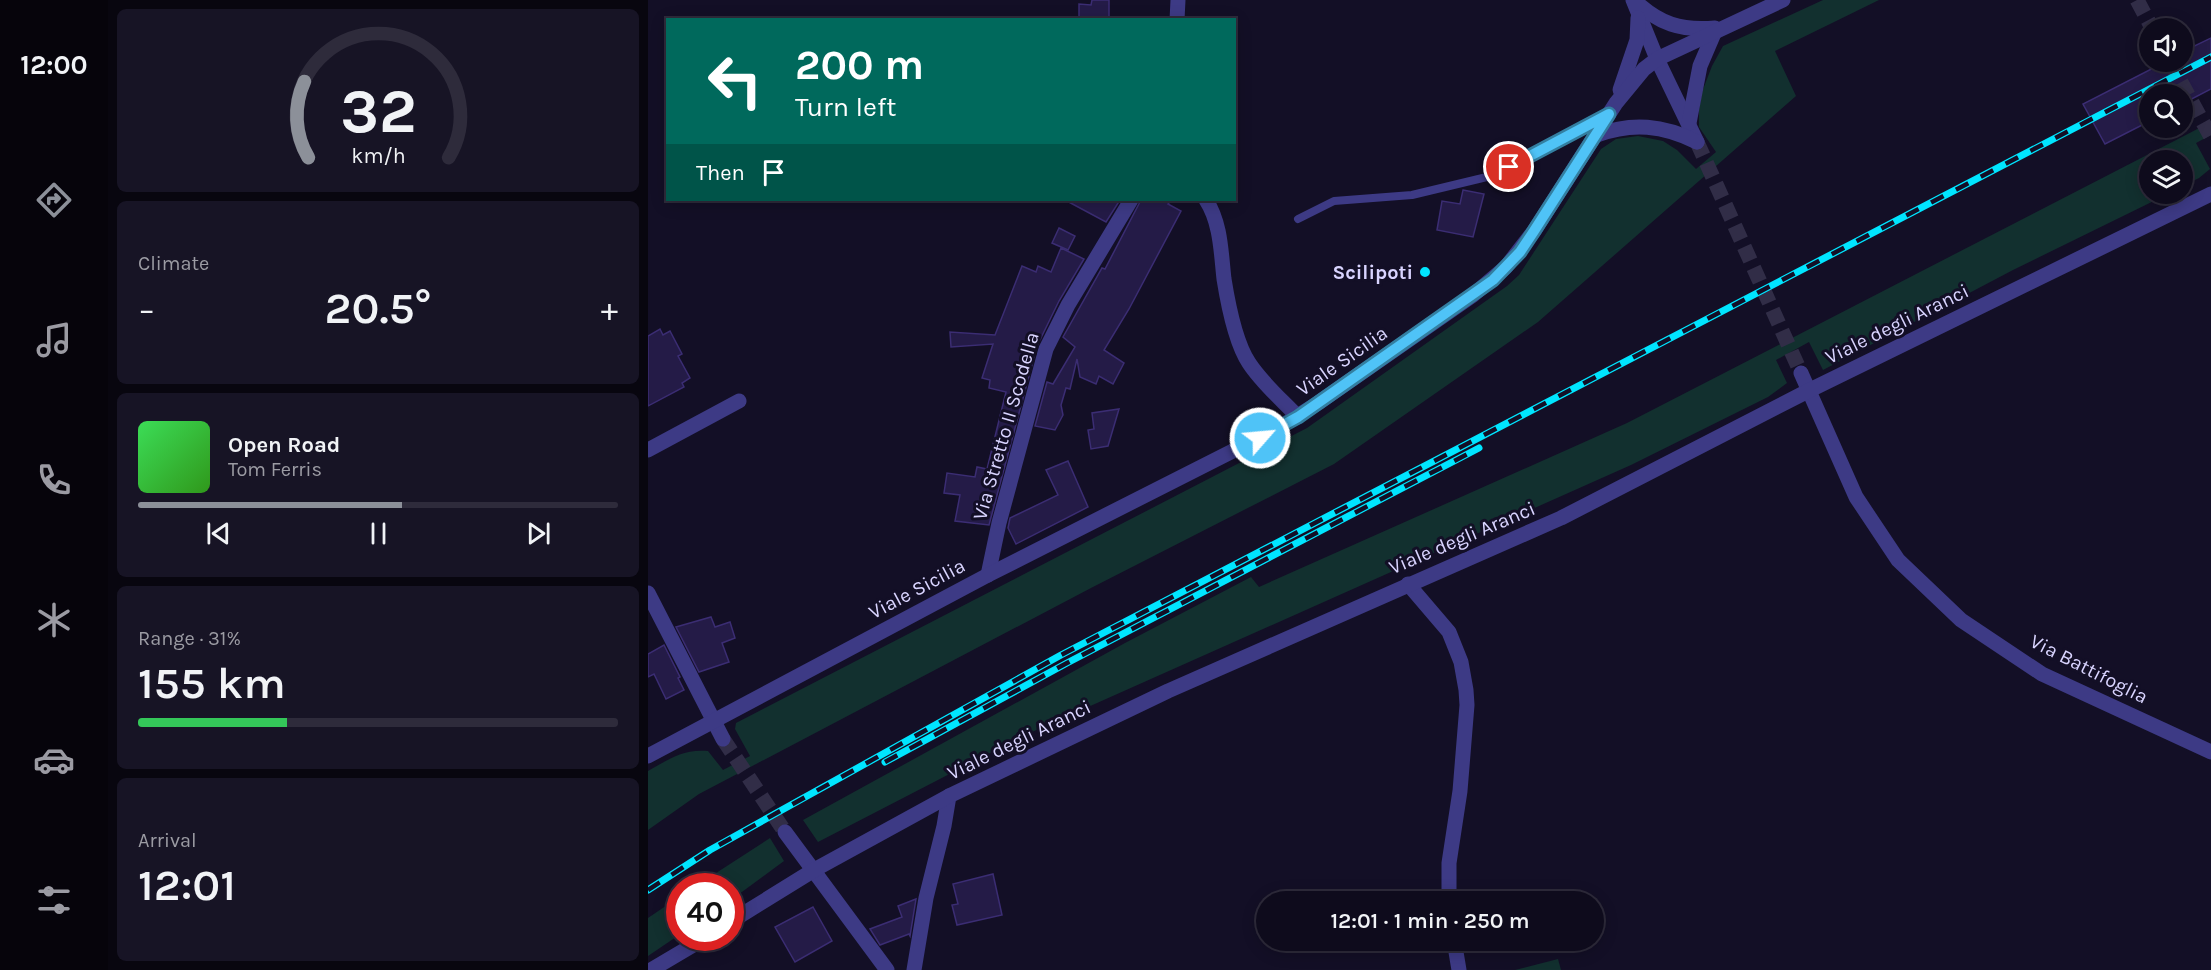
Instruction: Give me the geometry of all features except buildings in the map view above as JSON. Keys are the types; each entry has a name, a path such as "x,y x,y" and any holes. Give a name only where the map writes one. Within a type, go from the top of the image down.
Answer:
{"street":[{"path":"1177,18 1178,0"},
{"name":"Viale Sicilia","path":"648,756 988,575 1298,417 1493,280 1520,252 1597,135 1612,108 1644,69 1657,59 1783,0"},
{"path":"1635,5 1650,16 1668,24 1701,29 1720,29 1698,75 1689,123"},
{"path":"1597,135 1613,129 1648,126 1682,134 1697,142 1657,59 1635,5"},
{"path":"1612,108 1637,40 1635,5"},
{"name":"Viale degli Aranci","path":"744,913 814,870 949,796 1168,692 1561,518 1808,391 2211,194"},
{"name":"Via Stretto II Scodella","path":"988,575 999,523 1048,344 1068,305 1130,201"},
{"path":"1207,201 1214,213 1217,225 1226,287 1241,348 1259,376 1298,417"},
{"name":"Via Battifoglia","path":"1801,374 1856,497 1898,560 1962,620 2042,674 2211,752"},
{"path":"648,450 740,401"},
{"path":"1408,584 1449,632 1461,662 1466,690 1467,705 1460,791 1449,863 1449,891"},
{"path":"648,593 723,739"},
{"path":"914,970 926,897 949,796"},
{"path":"785,832 887,970"},
{"path":"654,969 684,951"},
{"path":"1456,951 1459,970"}],"lane":[{"path":"1298,219 1334,201 1412,195 1491,176 1612,108"}],"green space":[{"path":"1823,0 1879,0 1775,51 1796,96 1538,322 1334,464 1091,588 699,794 648,830 648,771 676,756 691,752 708,751 723,770 750,756 735,729 736,723 1307,428 1507,286 1519,275 1601,149 1616,139 1638,136 1663,141 1677,150 1696,169 1716,152 1699,127 1699,110 1702,92 1723,46"},
{"path":"2211,122 2211,135 2196,143 2210,169 2193,181 2193,150 2157,150 2180,138 2193,138 2193,131"},
{"path":"2139,159 2139,204 2148,204 2013,270 1823,370 1809,342 1776,360 1787,383 1768,397 1631,465 1023,736 818,842 803,820 1125,643 1251,577 1259,587 1627,423"},
{"path":"770,838 784,861 744,890 744,873 716,873"},
{"path":"666,906 666,944 648,956 648,918"},
{"path":"1558,959 1561,970 1515,970"}],"tunnel":[{"path":"2137,0 2147,18"},
{"path":"2175,72 2211,137"},
{"path":"1697,142 1801,373"},
{"path":"723,739 785,832"}],"railway":[{"path":"648,890 710,850 1061,655 2211,57"},
{"path":"885,762 1067,663 1479,448"}],"place":[{"name":"Scilipoti","path":"1425,272"}],"route":[{"path":"1260,438 1298,417 1493,280 1520,252 1609,114 1509,167"}]}
